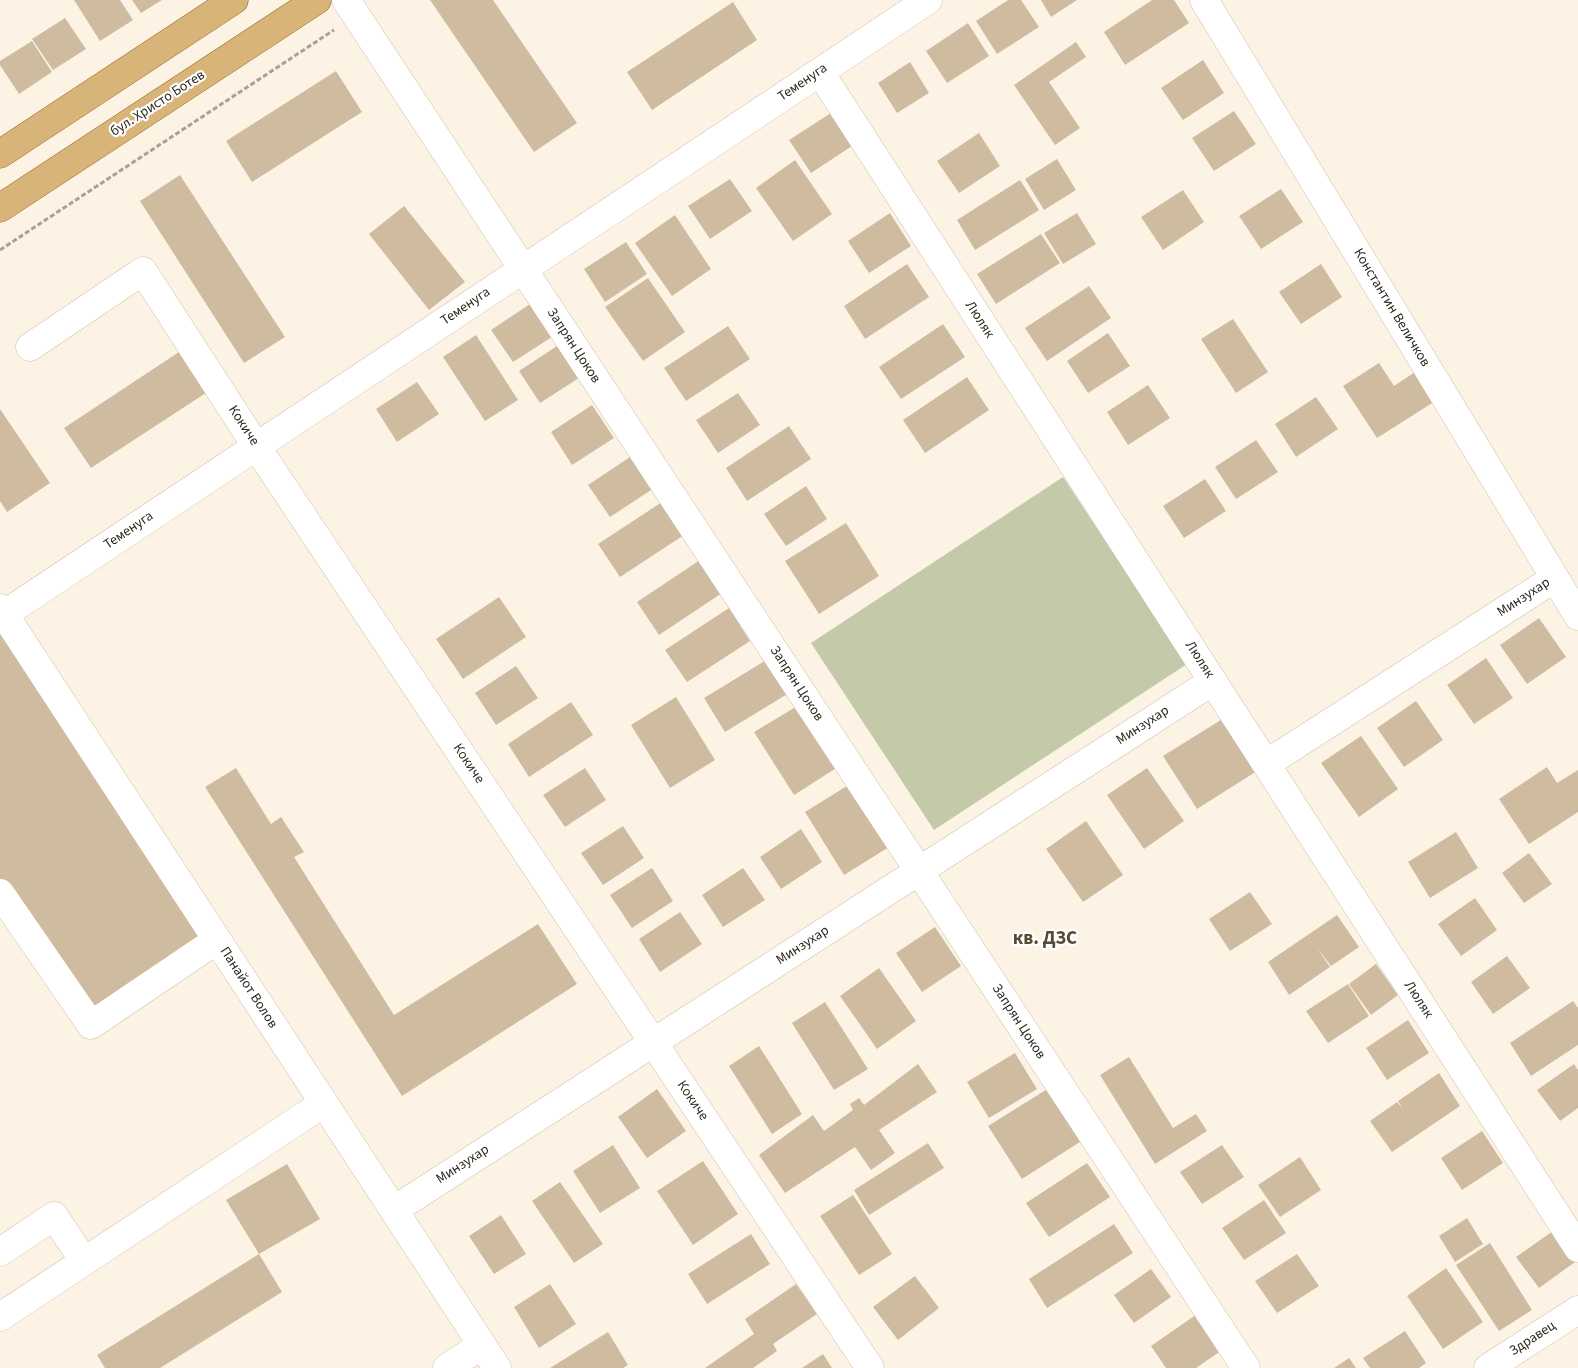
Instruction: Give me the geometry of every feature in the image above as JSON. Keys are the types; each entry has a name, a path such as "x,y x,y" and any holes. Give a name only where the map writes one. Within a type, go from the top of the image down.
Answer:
{"main road":[{"path":"0,154 234,0"},
{"name":"бул. Христо Ботев","path":"0,208 317,0"}],"street":[{"name":"Теменуга","path":"1,613 928,0"},
{"name":"Константин Величков","path":"1204,0 1578,616"},
{"name":"Запрян Цоков","path":"351,8 1246,1368"},
{"name":"Люляк","path":"820,72 1578,1248"},
{"name":"Кокиче","path":"30,347 144,271 256,446 870,1368"},
{"name":"Минзухар","path":"1266,764 1555,578"},
{"name":"Панайот Волов","path":"1,613 497,1368"},
{"name":"Минзухар","path":"394,1210 1212,681"},
{"path":"0,892 91,1025 217,940"},
{"path":"0,1317 324,1103"},
{"path":"0,1252 54,1216 84,1261"},
{"name":"Здравец","path":"1488,1368 1578,1310"},
{"path":"447,1368 482,1345"}],"path":[{"path":"0,250 351,8"}],"green space":[{"path":"1063,477 1187,664 934,830 811,643"}],"building":[{"path":"74,0 120,0 133,20 100,41"},
{"path":"132,0 162,0 141,13"},
{"path":"430,0 493,0 577,123 534,152"},
{"path":"1008,0 1021,0 1039,27 997,54 976,21"},
{"path":"1041,0 1077,0 1051,17"},
{"path":"1152,0 1174,0 1189,23 1125,65 1104,32"},
{"path":"733,2 757,40 652,110 627,72"},
{"path":"65,18 86,49 53,70 32,39"},
{"path":"968,23 989,56 947,83 926,51"},
{"path":"32,41 52,72 19,94 0,65 0,61"},
{"path":"1076,42 1086,57 1049,82 1080,128 1055,145 1014,85"},
{"path":"1203,60 1224,93 1183,120 1161,88"},
{"path":"910,62 929,93 897,113 878,83"},
{"path":"336,71 362,112 252,182 226,141"},
{"path":"1234,111 1256,144 1214,171 1192,138"},
{"path":"831,113 852,146 811,173 789,140"},
{"path":"979,133 1000,166 959,193 937,161"},
{"path":"1057,159 1076,190 1044,210 1025,179"},
{"path":"795,160 832,214 793,241 756,188"},
{"path":"180,175 285,337 244,363 140,201"},
{"path":"730,179 752,211 710,239 688,206"},
{"path":"1020,180 1039,210 975,250 957,220"},
{"path":"1281,189 1303,222 1261,249 1239,216"},
{"path":"1183,190 1204,222 1163,250 1141,217"},
{"path":"404,206 465,282 429,310 369,234"},
{"path":"890,213 911,246 869,273 848,241"},
{"path":"1077,213 1096,244 1063,264 1044,233"},
{"path":"675,215 711,269 672,296 635,243"},
{"path":"1041,234 1060,263 996,304 977,274"},
{"path":"626,242 647,274 605,302 584,269"},
{"path":"907,264 929,297 865,339 844,306"},
{"path":"1321,264 1342,297 1301,324 1279,292"},
{"path":"648,278 685,332 643,361 605,307"},
{"path":"1089,286 1111,318 1047,361 1025,328"},
{"path":"533,302 555,335 513,362 491,330"},
{"path":"1233,319 1268,372 1236,393 1201,339"},
{"path":"943,324 965,357 901,399 879,367"},
{"path":"728,326 750,359 686,401 664,368"},
{"path":"1108,333 1130,366 1088,393 1067,361"},
{"path":"476,335 518,400 485,421 443,357"},
{"path":"560,344 582,376 540,403 519,371"},
{"path":"185,348 212,389 91,468 64,428"},
{"path":"1379,363 1394,386 1418,370 1437,400 1377,438 1343,386"},
{"path":"967,377 989,410 925,453 903,420"},
{"path":"417,382 439,414 397,442 376,409"},
{"path":"1148,385 1170,418 1128,445 1107,412"},
{"path":"738,393 760,425 718,453 696,420"},
{"path":"1316,397 1338,429 1296,457 1275,424"},
{"path":"592,405 614,438 572,465 551,432"},
{"path":"0,409 50,483 7,512 0,501"},
{"path":"789,426 811,459 747,501 726,468"},
{"path":"1256,440 1278,472 1236,499 1215,467"},
{"path":"630,457 651,490 610,517 588,485"},
{"path":"1205,479 1226,511 1184,538 1163,506"},
{"path":"806,486 827,519 786,546 764,514"},
{"path":"662,502 684,535 620,577 598,544"},
{"path":"846,523 879,576 819,614 785,561"},
{"path":"700,560 722,593 659,635 637,602"},
{"path":"499,597 526,637 463,679 436,639"},
{"path":"729,608 750,641 687,682 665,650"},
{"path":"0,617 217,940 91,1025 0,891"},
{"path":"1539,618 1566,657 1527,684 1500,645"},
{"path":"1486,658 1513,698 1474,724 1447,685"},
{"path":"768,659 789,693 725,732 704,698"},
{"path":"516,666 538,698 496,725 475,693"},
{"path":"676,697 715,760 670,788 631,725"},
{"path":"1416,701 1443,740 1404,767 1377,728"},
{"path":"571,702 593,735 529,777 508,744"},
{"path":"799,705 838,767 794,795 754,732"},
{"path":"1224,718 1257,771 1197,809 1163,756"},
{"path":"1361,736 1398,789 1359,817 1321,763"},
{"path":"1547,767 1557,783 1578,770 1578,812 1529,844 1499,799"},
{"path":"236,768 271,824 281,817 304,852 294,857 394,1015 538,924 577,984 402,1096 205,787"},
{"path":"585,768 606,800 565,827 543,795"},
{"path":"1147,768 1184,821 1144,849 1107,795"},
{"path":"850,784 889,847 844,875 805,812"},
{"path":"1086,821 1123,875 1083,902 1046,849"},
{"path":"623,826 644,858 603,885 581,853"},
{"path":"801,829 822,862 781,889 760,857"},
{"path":"1456,832 1478,868 1430,898 1408,862"},
{"path":"1529,853 1552,884 1524,903 1502,873"},
{"path":"652,868 673,901 632,928 610,895"},
{"path":"743,868 765,900 723,927 702,895"},
{"path":"1250,892 1272,924 1230,951 1209,919"},
{"path":"1475,898 1497,930 1461,956 1438,924"},
{"path":"680,912 702,944 660,972 639,939"},
{"path":"1337,915 1359,947 1331,966 1317,948 1330,967 1289,995 1268,962"},
{"path":"935,927 961,966 922,992 896,953"},
{"path":"1507,956 1530,988 1493,1014 1471,982"},
{"path":"1376,964 1398,995 1371,1015 1349,984"},
{"path":"879,968 916,1021 877,1049 840,996"},
{"path":"1348,984 1369,1016 1328,1043 1306,1011"},
{"path":"1573,1001 1578,1008 1578,1045 1531,1076 1510,1043"},
{"path":"825,1002 868,1069 834,1090 792,1023"},
{"path":"1408,1020 1429,1053 1387,1080 1366,1048"},
{"path":"759,1046 802,1114 772,1134 729,1066"},
{"path":"1015,1053 1037,1089 989,1118 967,1082"},
{"path":"1129,1057 1173,1128 1196,1114 1207,1131 1155,1164 1100,1075"},
{"path":"918,1064 937,1092 879,1130 895,1153 871,1170 855,1147 785,1193 759,1155 813,1115 824,1131 853,1110 850,1104 859,1098 864,1105"},
{"path":"1574,1064 1578,1070 1578,1108 1560,1121 1537,1090"},
{"path":"1439,1073 1460,1106 1392,1152 1370,1121 1397,1102 1403,1109 1398,1101"},
{"path":"1049,1088 1083,1140 1022,1179 988,1126"},
{"path":"657,1089 686,1131 647,1158 618,1117"},
{"path":"1482,1131 1503,1163 1462,1190 1441,1158"},
{"path":"928,1143 944,1168 869,1215 854,1190"},
{"path":"613,1145 640,1188 600,1213 573,1171"},
{"path":"1222,1145 1244,1177 1202,1204 1180,1172"},
{"path":"1300,1157 1321,1190 1280,1217 1258,1185"},
{"path":"703,1161 738,1214 693,1245 657,1191"},
{"path":"1087,1163 1110,1197 1049,1237 1026,1203"},
{"path":"287,1164 320,1219 259,1254 226,1200"},
{"path":"560,1182 603,1244 574,1263 532,1201"},
{"path":"853,1195 892,1254 859,1275 820,1216"},
{"path":"1264,1200 1286,1233 1244,1260 1222,1228"},
{"path":"501,1215 526,1254 494,1274 469,1236"},
{"path":"1467,1218 1483,1244 1455,1262 1439,1236"},
{"path":"1114,1224 1133,1253 1047,1308 1029,1279"},
{"path":"1553,1231 1575,1262 1539,1288 1516,1257"},
{"path":"751,1234 770,1264 707,1304 688,1274"},
{"path":"1490,1243 1532,1310 1499,1331 1456,1265"},
{"path":"259,1254 282,1292 160,1368 105,1368 97,1355"},
{"path":"1297,1254 1319,1286 1277,1313 1255,1281"},
{"path":"1446,1268 1483,1322 1443,1349 1407,1296"},
{"path":"1151,1269 1171,1297 1134,1323 1114,1295"},
{"path":"915,1276 939,1308 898,1340 873,1307"},
{"path":"550,1284 576,1324 539,1348 514,1307"},
{"path":"796,1284 817,1314 773,1344 777,1351 753,1368 705,1368 754,1334 745,1319"},
{"path":"1197,1314 1222,1350 1196,1368 1166,1368 1151,1346"},
{"path":"1405,1331 1426,1363 1419,1368 1370,1368 1363,1358"},
{"path":"608,1332 628,1365 623,1368 550,1368"},
{"path":"823,1354 832,1368 802,1368"},
{"path":"1349,1358 1356,1368 1334,1368"}],"district":[{"name":"кв. ДЗС","path":"1045,940"}]}
